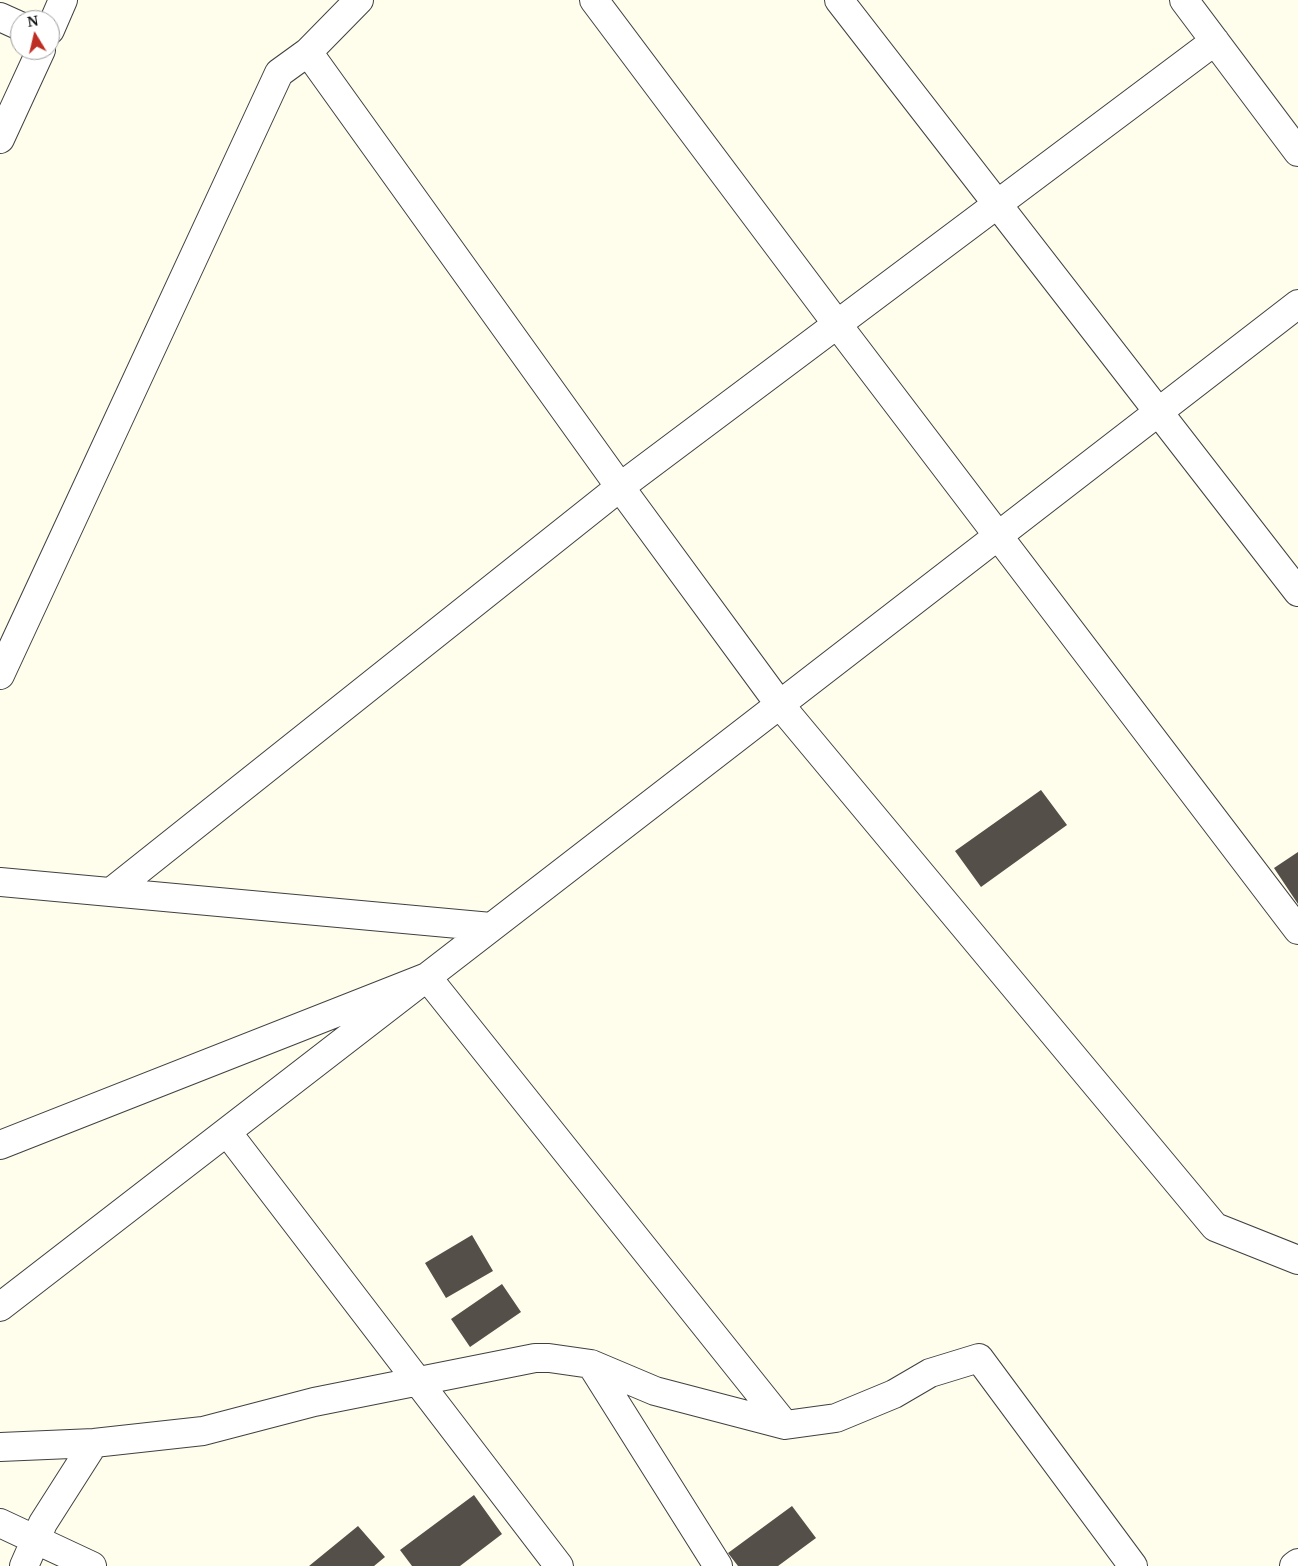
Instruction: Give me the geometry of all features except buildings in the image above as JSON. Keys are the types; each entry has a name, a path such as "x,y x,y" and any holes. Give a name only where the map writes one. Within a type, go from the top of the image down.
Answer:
{"street":[{"path":"0,675 279,73 308,52 359,0"},
{"path":"594,0 837,324 1298,930"},
{"path":"839,0 1298,592"},
{"path":"1184,0 1298,152"},
{"path":"111,892 620,487 1215,41"},
{"path":"308,52 620,487 780,705 1215,1227 1298,1260"},
{"path":"0,139 36,60"},
{"path":"0,1307 1298,304"},
{"path":"0,882 492,927"},
{"path":"0,1146 427,977"},
{"path":"427,977 785,1425"},
{"path":"227,1132 559,1566"},
{"path":"0,1447 94,1443 203,1431 314,1402 535,1358 591,1364 656,1391 785,1425 836,1418 894,1394 930,1373 979,1358 1133,1566"},
{"path":"591,1364 718,1566"},
{"path":"24,1566 43,1523 94,1443"},
{"path":"0,1524 92,1566"},
{"path":"1294,1566 1298,1563"}]}
